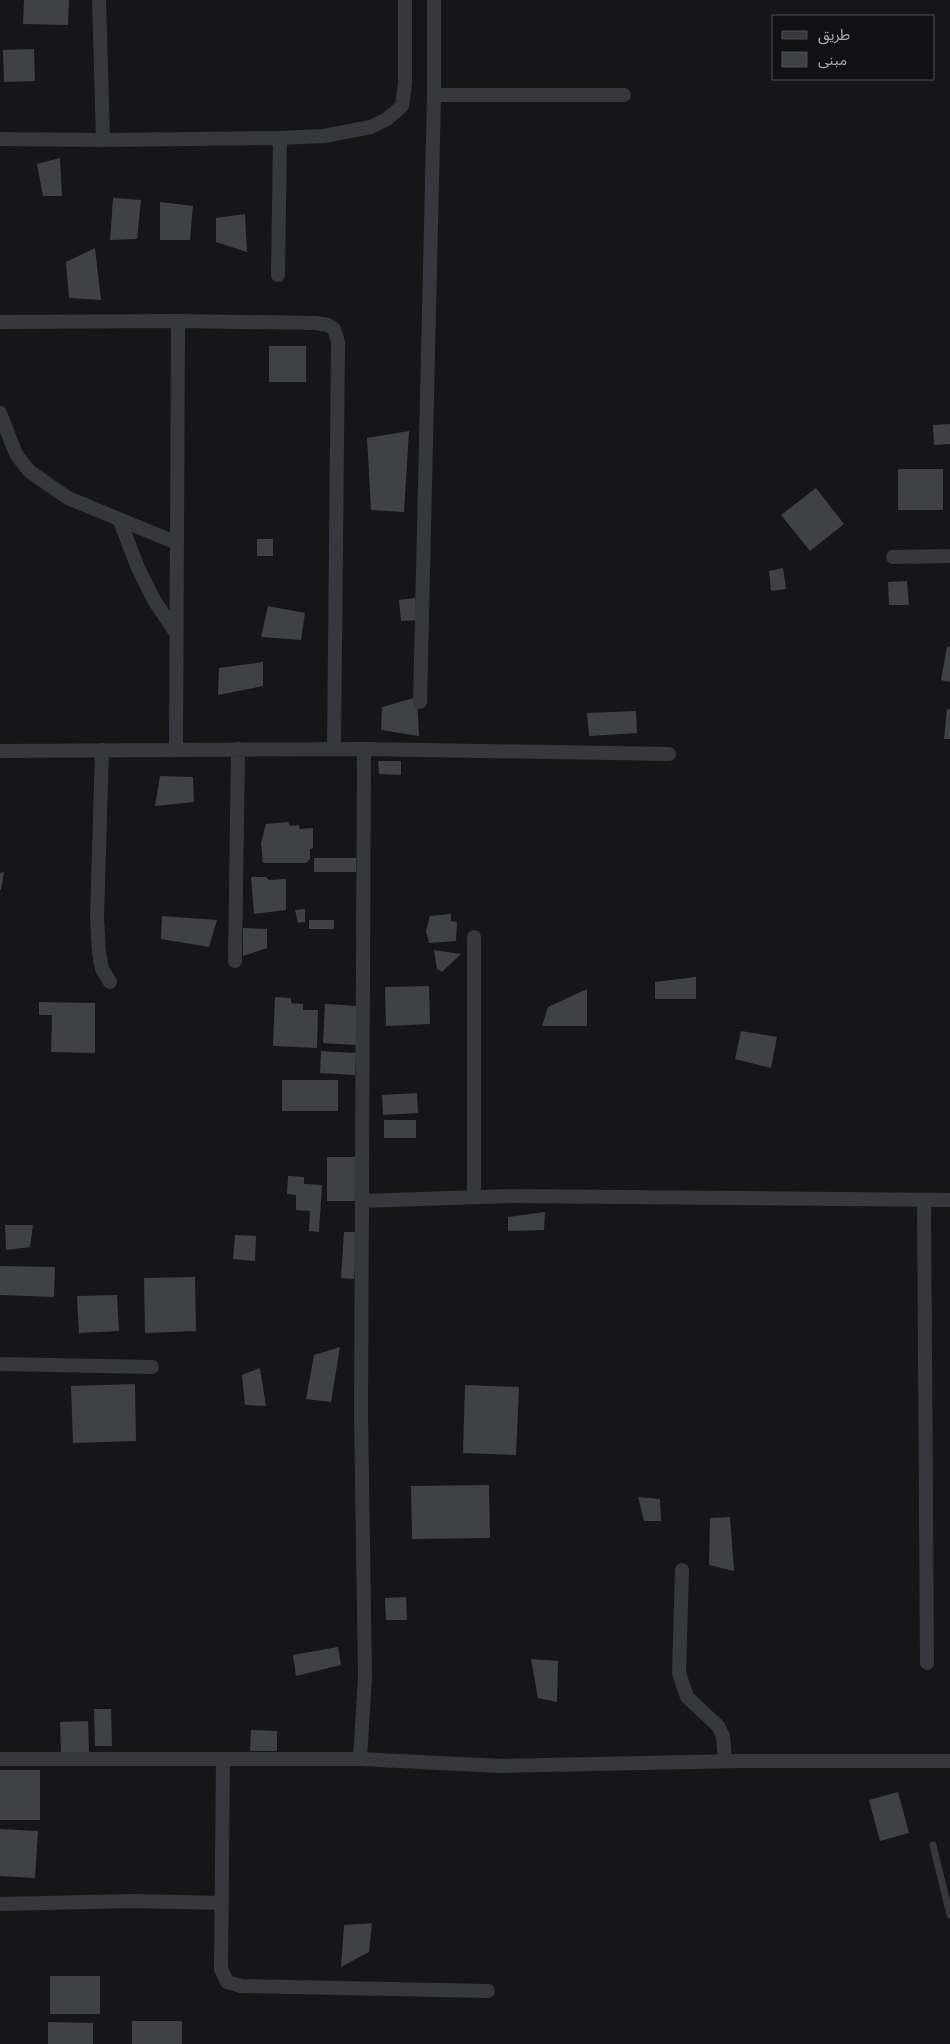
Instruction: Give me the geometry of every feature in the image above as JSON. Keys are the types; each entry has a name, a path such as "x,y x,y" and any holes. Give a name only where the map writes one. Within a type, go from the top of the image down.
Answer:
{"street":[{"path":"100,0 103,140"},
{"path":"0,139 280,138 324,136 371,126 387,120 402,106 405,83 405,0"},
{"path":"420,702 434,95 434,0"},
{"path":"434,95 624,95"},
{"path":"278,275 280,138"},
{"path":"0,322 178,321 316,323 328,325 334,330 338,342 334,749"},
{"path":"176,749 178,321"},
{"path":"0,413 16,454 28,471 68,498 177,543"},
{"path":"120,521 138,568 154,600 176,633"},
{"path":"892,557 950,556"},
{"path":"235,961 238,749"},
{"path":"360,1760 365,1676 361,1413 364,749"},
{"path":"0,751 364,749 669,754"},
{"path":"102,750 97,918 102,969 110,982"},
{"path":"474,937 474,1197"},
{"path":"362,1200 474,1197 950,1200"},
{"path":"924,1200 927,1663"},
{"path":"0,1364 152,1366"},
{"path":"682,1570 679,1673 687,1697 718,1726 722,1736 725,1761"},
{"path":"0,1759 360,1760 500,1766 725,1761 950,1761"},
{"path":"223,1759 221,1969 227,1982 241,1986 488,1991"},
{"path":"0,1904 133,1901 222,1903"}],"lane":[{"path":"933,1846 950,1915"}],"building":[{"path":"24,0 69,0 68,25 23,24"},
{"path":"34,49 35,81 4,82 3,50"},
{"path":"60,158 62,196 43,196 37,164"},
{"path":"113,198 141,200 137,239 110,240"},
{"path":"160,202 193,206 190,240 160,240"},
{"path":"245,214 247,252 216,242 216,218"},
{"path":"95,248 101,300 69,298 66,262"},
{"path":"269,346 306,346 306,382 269,382"},
{"path":"950,424 950,444 934,445 933,425"},
{"path":"409,431 404,512 371,510 367,438"},
{"path":"898,469 943,469 943,510 898,510"},
{"path":"816,488 844,524 810,551 781,515"},
{"path":"257,539 273,539 273,556 257,556"},
{"path":"783,568 786,589 771,591 769,571"},
{"path":"907,581 909,605 889,605 888,582"},
{"path":"415,598 418,620 401,621 399,600"},
{"path":"268,606 305,613 301,640 261,637"},
{"path":"947,647 950,647 950,682 941,680"},
{"path":"263,662 263,686 218,695 219,668"},
{"path":"417,697 419,736 381,730 382,707"},
{"path":"947,709 950,709 950,739 944,739"},
{"path":"636,711 637,733 589,736 587,713"},
{"path":"378,761 401,761 401,775 379,774"},
{"path":"160,776 193,777 194,802 155,806"},
{"path":"288,822 290,826 299,825 300,829 313,828 313,848 310,849 310,859 306,863 263,863 261,843 266,824"},
{"path":"314,858 356,858 356,872 314,872"},
{"path":"4,872 1,890 0,890 0,873"},
{"path":"251,877 266,877 269,880 286,879 286,910 254,914"},
{"path":"305,909 305,922 298,923 295,910"},
{"path":"451,914 451,921 457,922 456,941 429,943 426,931 430,916"},
{"path":"162,916 217,920 209,947 161,939"},
{"path":"309,920 334,920 334,929 309,929"},
{"path":"243,928 267,929 267,948 243,956"},
{"path":"434,950 461,954 442,972 437,969"},
{"path":"696,977 696,999 655,999 655,982"},
{"path":"429,986 430,1024 386,1026 385,987"},
{"path":"587,989 587,1026 542,1026 548,1007"},
{"path":"275,997 291,998 291,1003 303,1004 303,1010 318,1010 317,1048 273,1046"},
{"path":"39,1002 95,1003 95,1053 51,1052 52,1015 39,1015"},
{"path":"325,1004 358,1006 356,1045 323,1043"},
{"path":"741,1031 777,1037 771,1068 735,1059"},
{"path":"321,1051 356,1053 355,1075 320,1073"},
{"path":"282,1080 338,1080 338,1111 282,1111"},
{"path":"417,1093 418,1113 383,1115 382,1095"},
{"path":"384,1120 416,1120 416,1138 384,1138"},
{"path":"327,1157 357,1157 357,1201 327,1201"},
{"path":"288,1176 304,1177 304,1184 322,1185 319,1232 309,1231 310,1211 296,1210 296,1195 287,1194"},
{"path":"545,1212 544,1230 508,1231 508,1217"},
{"path":"5,1225 33,1225 30,1247 6,1250"},
{"path":"344,1232 357,1232 354,1279 341,1278"},
{"path":"235,1235 256,1236 255,1261 233,1259"},
{"path":"0,1266 55,1267 54,1297 0,1295"},
{"path":"195,1277 196,1331 145,1333 144,1278"},
{"path":"117,1295 119,1331 79,1333 77,1296"},
{"path":"340,1347 331,1402 306,1399 314,1355"},
{"path":"260,1368 266,1406 245,1405 242,1375"},
{"path":"135,1384 136,1441 73,1443 71,1386"},
{"path":"465,1385 519,1387 516,1455 463,1453"},
{"path":"489,1485 490,1538 412,1539 411,1486"},
{"path":"638,1497 660,1499 661,1521 644,1521"},
{"path":"730,1517 734,1571 709,1565 710,1518"},
{"path":"406,1597 407,1620 386,1620 385,1598"},
{"path":"338,1647 341,1665 296,1676 293,1655"},
{"path":"531,1659 558,1661 557,1702 538,1698"},
{"path":"94,1709 111,1709 112,1746 95,1746"},
{"path":"88,1721 89,1752 61,1752 60,1722"},
{"path":"251,1730 277,1731 277,1751 250,1751"},
{"path":"0,1770 40,1770 40,1820 0,1820"},
{"path":"898,1792 909,1833 880,1841 869,1800"},
{"path":"0,1829 38,1831 35,1878 0,1876"},
{"path":"372,1923 369,1952 341,1967 344,1925"},
{"path":"50,1976 100,1976 100,2014 50,2014"},
{"path":"132,2021 182,2021 182,2044 132,2044"},
{"path":"48,2022 93,2023 93,2044 48,2044"}]}
